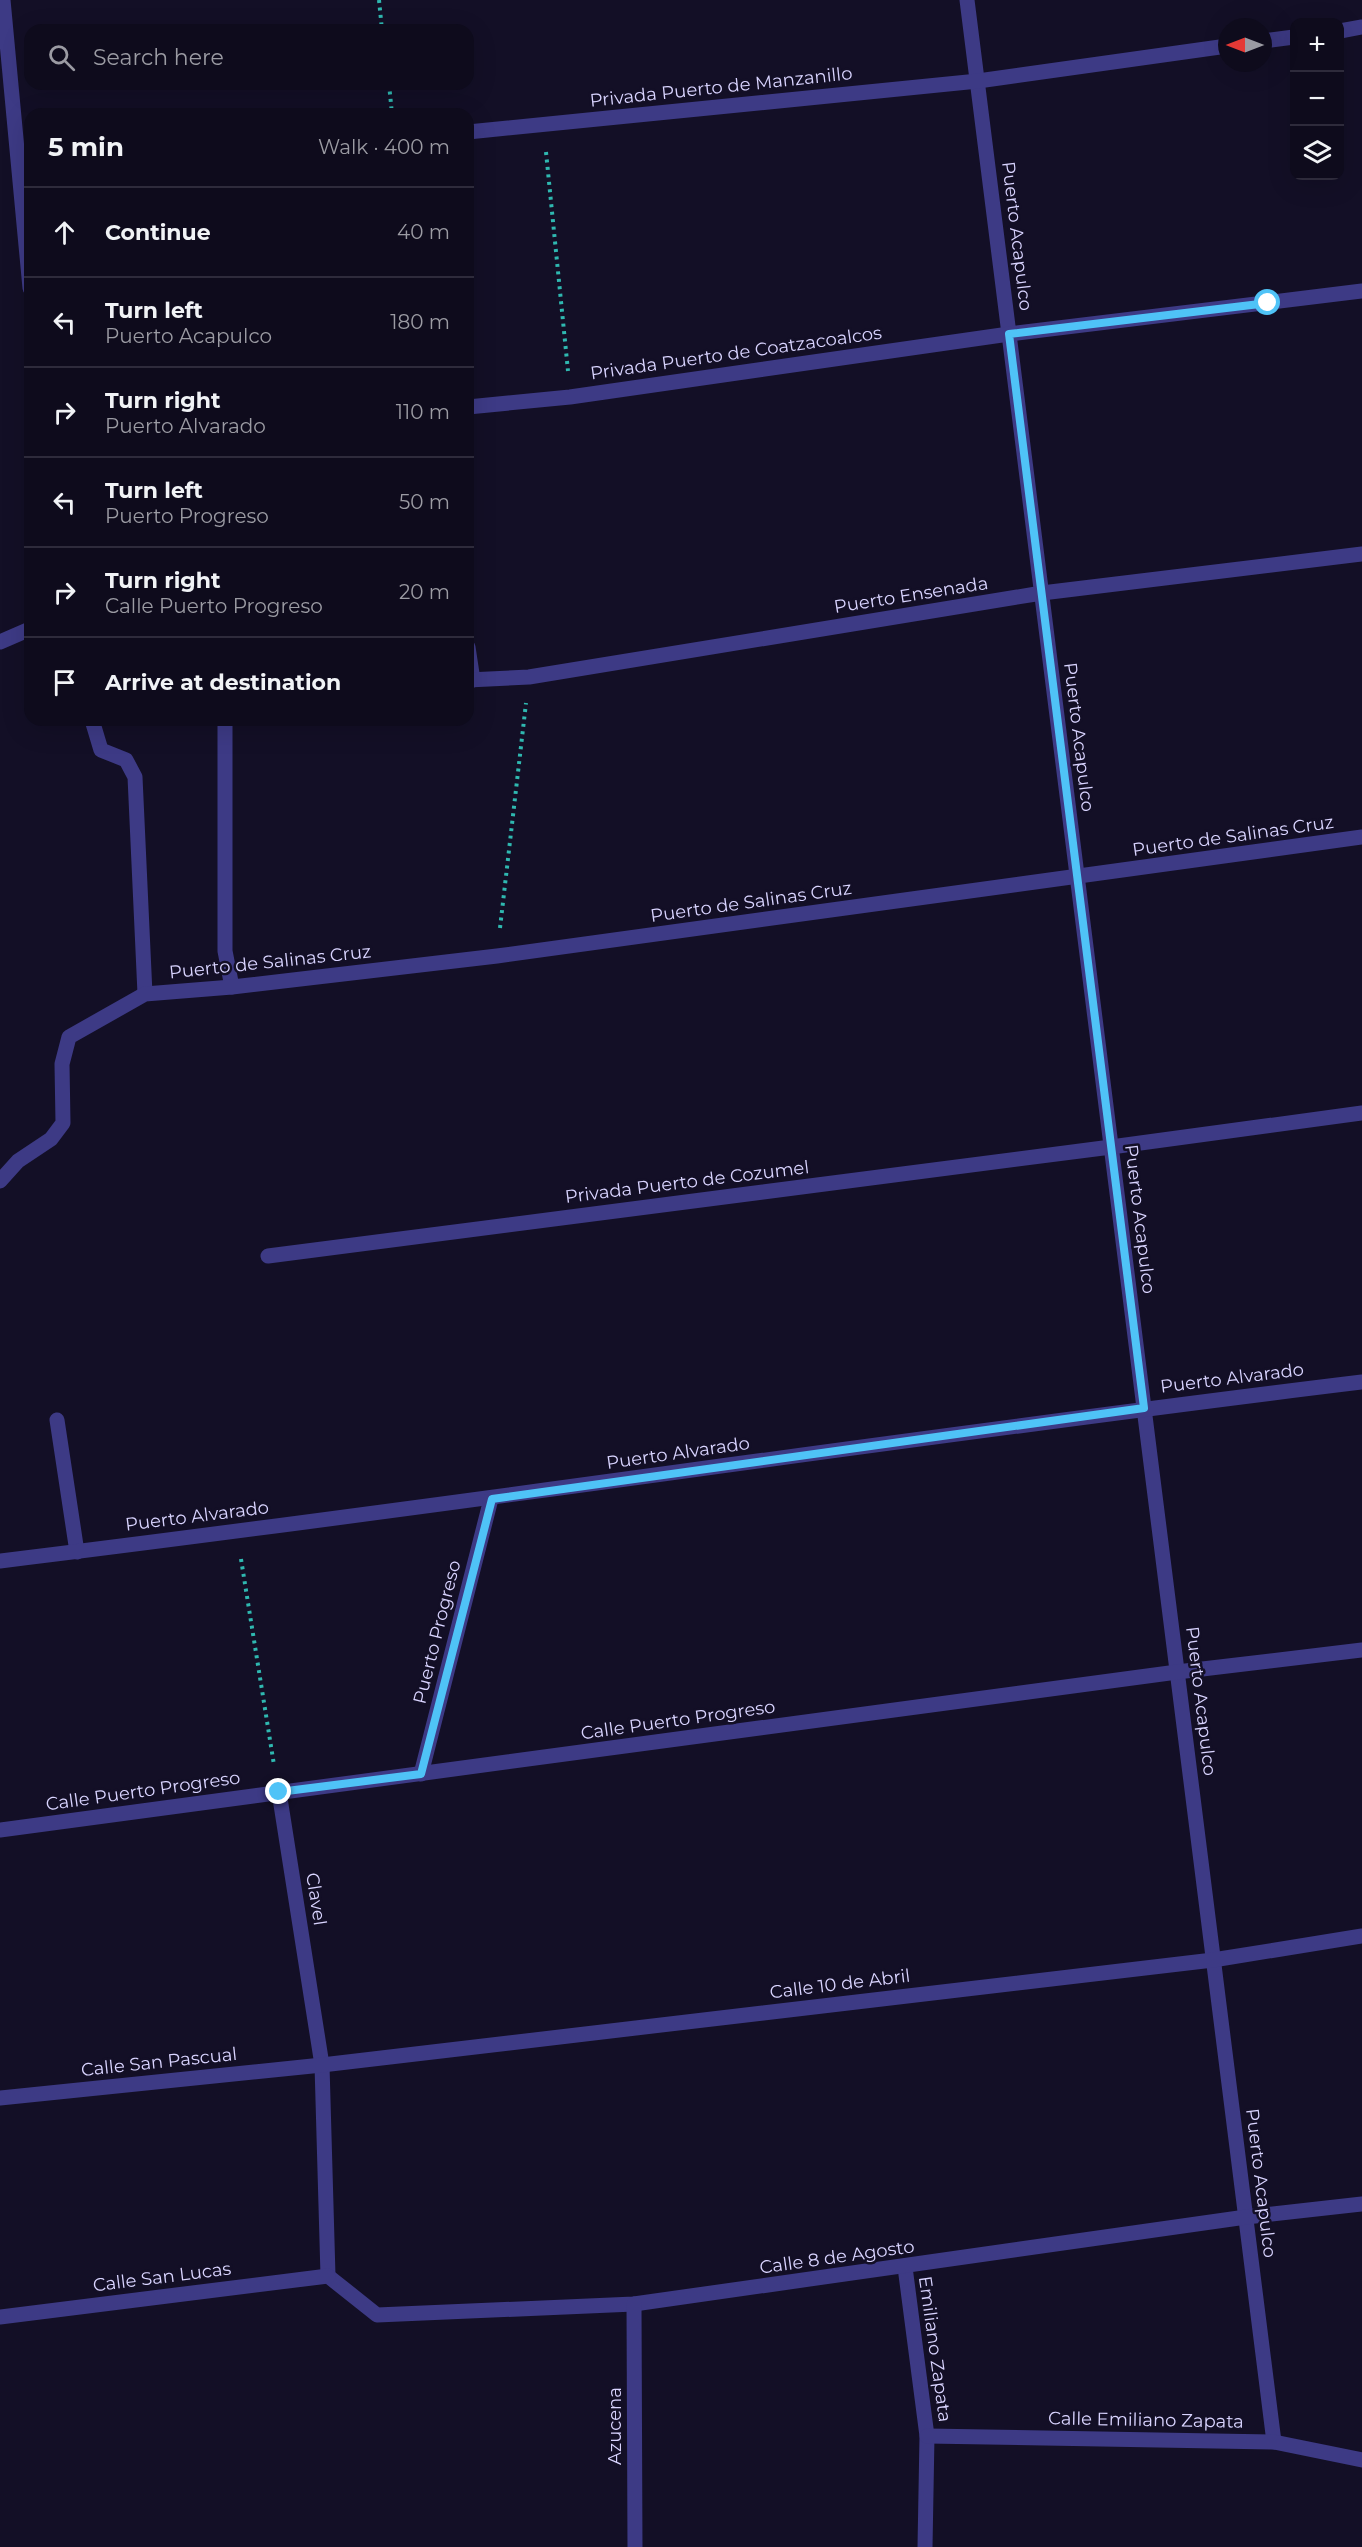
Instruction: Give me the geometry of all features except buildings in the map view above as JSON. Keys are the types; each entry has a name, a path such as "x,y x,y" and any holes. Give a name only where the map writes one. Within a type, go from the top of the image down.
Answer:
{"street":[{"path":"3,0 24,224"},
{"name":"Puerto Acapulco","path":"968,0 1274,2442"},
{"path":"1344,30 1362,27"},
{"path":"1272,40 1290,38"},
{"name":"Privada Puerto de Manzanillo","path":"474,131 978,81 1218,47"},
{"name":"Privada Puerto de Coatzacoalcos","path":"474,406 570,397 1009,334 1362,291"},
{"name":"Puerto Ensenada","path":"474,680 529,677 1042,593 1362,554"},
{"path":"0,642 24,632"},
{"path":"0,1181 18,1161 51,1139 63,1123 62,1064 69,1037 145,994 135,777 126,760 100,750 94,726"},
{"path":"225,726 225,951 232,987"},
{"name":"Puerto de Salinas Cruz","path":"145,994 232,987 497,956 1362,837"},
{"name":"Privada Puerto de Cozumel","path":"268,1256 1362,1113"},
{"name":"Puerto Alvarado","path":"0,1561 492,1499 1144,1408 1362,1382"},
{"path":"57,1420 77,1552"},
{"name":"Puerto Progreso","path":"421,1774 492,1499"},
{"name":"Calle Puerto Progreso","path":"0,1830 1177,1672 1362,1650"},
{"name":"Clavel","path":"279,1792 322,2065 328,2276"},
{"name":"Calle 10 de Abril","path":"322,2065 1213,1960 1362,1936"},
{"name":"Calle San Pascual","path":"0,2098 322,2065"},
{"name":"Calle 8 de Agosto","path":"328,2276 377,2315 634,2304 1246,2217 1362,2204"},
{"name":"Emiliano Zapata","path":"905,2267 927,2436 925,2547"},
{"name":"Calle San Lucas","path":"0,2317 328,2276"},
{"name":"Azucena","path":"634,2304 635,2547"},
{"name":"Calle Emiliano Zapata","path":"927,2436 1274,2442 1362,2460"}],"path":[{"path":"379,0 381,24"},
{"path":"389,90 391,108"},
{"path":"543,124 570,397"},
{"path":"497,956 529,677"},
{"path":"237,1531 279,1792"}],"route":[{"path":"279,1792 421,1774 492,1499 1144,1408 1009,334 1268,303"}]}
